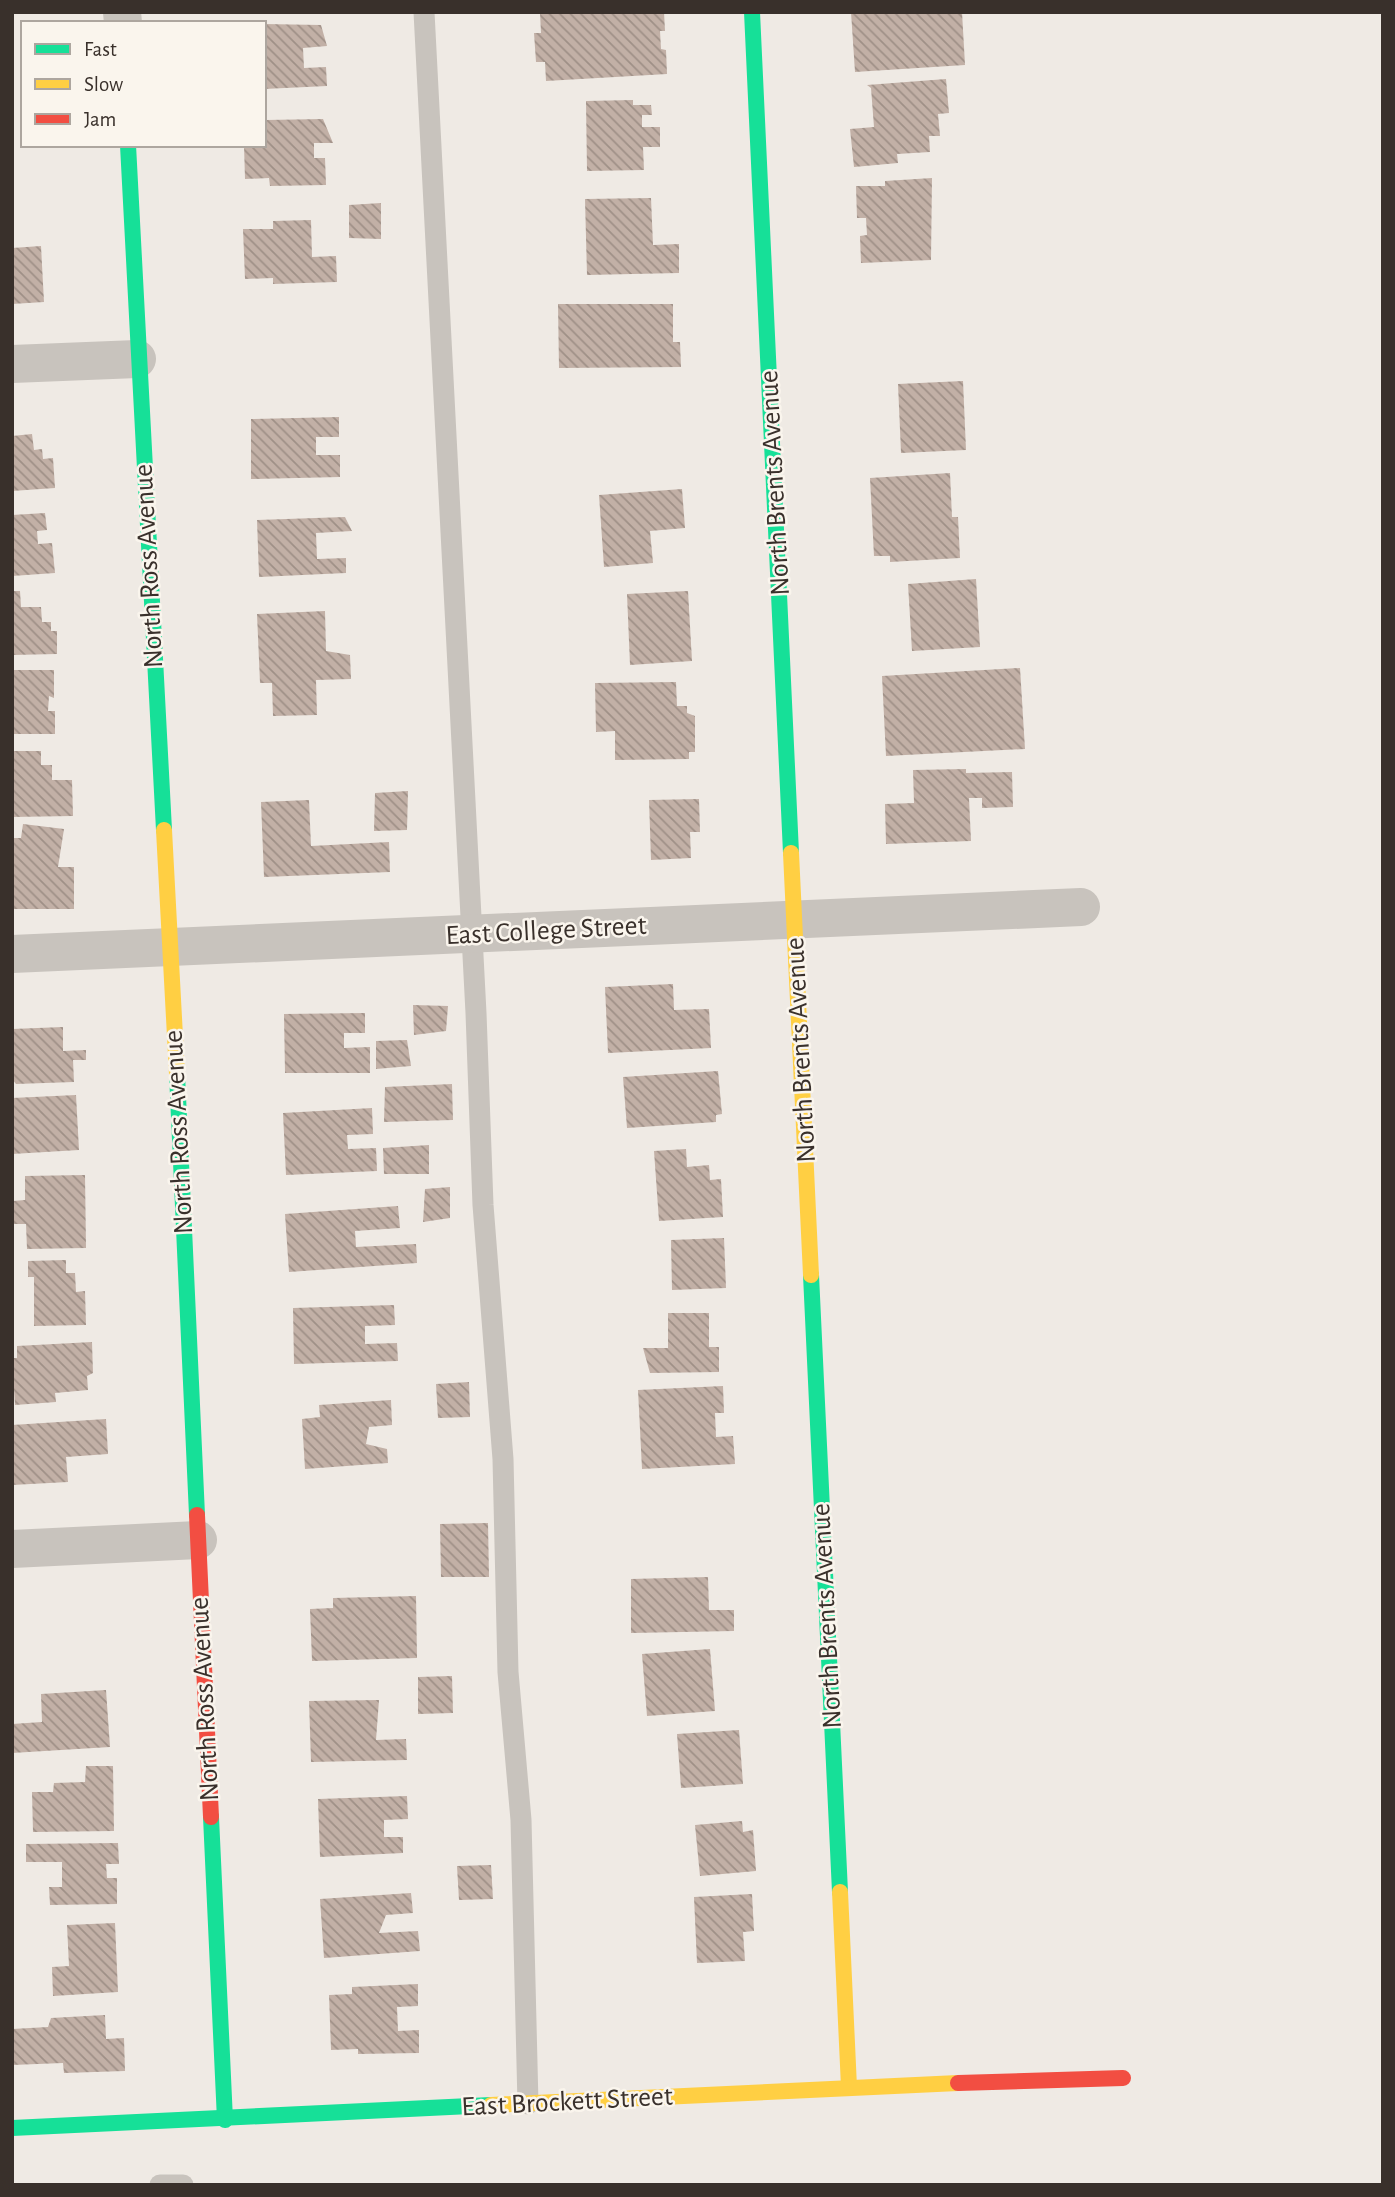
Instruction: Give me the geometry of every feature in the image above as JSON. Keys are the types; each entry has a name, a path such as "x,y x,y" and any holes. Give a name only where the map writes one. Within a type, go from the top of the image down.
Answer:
{"street":[{"name":"North Brents Avenue","path":"752,12 849,2087"},
{"name":"North Ross Avenue","path":"128,147 137,359 171,947 225,2120"},
{"path":"12,365 137,359"},
{"name":"East College Street","path":"12,954 1081,907"},
{"path":"12,1549 198,1540"},
{"name":"East Brockett Street","path":"12,2128 225,2120 849,2087 1123,2078"}],"lane":[{"path":"424,12 483,1205 503,1459 508,1672 521,1820 528,2104"},
{"path":"160,2185 183,2185"}],"building":[{"path":"664,12 665,31 660,31 661,49 666,50 667,74 546,81 545,62 536,62 534,33 541,33 540,13"},
{"path":"851,12 962,12 965,65 855,72"},
{"path":"266,24 321,25 327,46 303,48 304,68 326,67 327,86 266,89"},
{"path":"946,79 949,113 938,114 940,136 929,136 930,152 897,154 898,163 854,167 850,129 874,127 871,88 867,85"},
{"path":"633,100 633,105 651,105 652,115 642,115 642,127 660,127 660,147 643,147 644,170 587,171 586,101"},
{"path":"323,119 333,143 314,143 314,158 325,158 326,185 270,186 269,178 245,179 244,147 266,147 266,120"},
{"path":"932,178 931,260 861,263 860,236 867,235 866,218 857,218 856,186 885,186 885,181"},
{"path":"651,198 653,245 679,244 679,273 587,275 585,199"},
{"path":"381,203 381,239 349,238 349,205"},
{"path":"311,220 312,257 336,256 337,282 273,284 273,278 245,279 243,229 273,229 273,221"},
{"path":"41,246 44,302 12,304 12,248"},
{"path":"558,304 673,304 673,342 680,342 681,367 559,368"},
{"path":"963,381 966,450 901,453 898,384"},
{"path":"339,417 339,437 316,437 316,455 340,455 340,477 251,479 251,419"},
{"path":"32,434 34,450 42,449 43,459 53,458 55,488 12,491 12,436"},
{"path":"950,473 952,517 958,517 960,558 890,562 890,556 874,556 870,478"},
{"path":"682,489 685,528 650,531 653,563 604,567 599,495"},
{"path":"45,513 47,530 37,531 38,544 52,543 55,573 12,576 12,515"},
{"path":"345,517 352,531 316,533 317,559 346,558 346,573 259,577 257,520"},
{"path":"976,579 980,647 912,651 908,584"},
{"path":"12,591 20,591 21,607 41,607 42,622 51,622 51,631 57,631 57,654 12,655"},
{"path":"688,591 692,661 630,665 627,594"},
{"path":"325,611 326,651 350,655 351,679 316,680 317,715 273,716 272,683 260,683 257,614"},
{"path":"1020,668 1025,749 886,756 882,676"},
{"path":"12,670 54,670 54,698 49,696 48,711 55,711 55,734 12,734"},
{"path":"676,682 677,706 687,706 687,713 695,716 695,752 689,752 689,759 615,760 615,731 596,732 595,683"},
{"path":"12,751 41,751 41,765 52,765 52,780 72,780 73,816 12,817"},
{"path":"966,769 966,773 1012,772 1013,807 982,808 982,798 969,798 971,841 886,844 885,804 914,803 913,770"},
{"path":"408,791 407,830 374,831 375,793"},
{"path":"699,799 700,832 690,832 691,858 651,860 649,800"},
{"path":"309,800 311,846 389,842 390,872 264,877 261,802"},
{"path":"23,824 64,829 58,867 74,867 74,909 12,909 12,838 21,838"},
{"path":"673,984 674,1010 709,1009 711,1048 608,1053 605,987"},
{"path":"413,1005 448,1006 446,1031 414,1035"},
{"path":"365,1013 365,1033 344,1033 344,1048 370,1047 370,1073 285,1073 284,1014"},
{"path":"63,1027 63,1051 86,1050 86,1060 73,1060 74,1082 16,1084 12,1079 12,1029"},
{"path":"407,1040 411,1066 376,1069 376,1041"},
{"path":"718,1071 722,1114 716,1115 716,1122 627,1128 623,1077"},
{"path":"452,1084 453,1120 384,1122 385,1087"},
{"path":"76,1095 79,1150 12,1154 12,1098"},
{"path":"372,1108 373,1134 347,1135 348,1149 376,1148 377,1171 286,1175 283,1113"},
{"path":"429,1145 429,1174 384,1174 383,1148"},
{"path":"686,1149 687,1167 709,1165 710,1180 721,1179 723,1217 659,1221 654,1151"},
{"path":"85,1175 86,1248 27,1249 26,1224 14,1224 13,1201 25,1200 25,1176"},
{"path":"450,1187 450,1218 423,1222 425,1189"},
{"path":"398,1206 400,1228 355,1231 356,1247 416,1244 417,1263 289,1272 285,1214"},
{"path":"724,1238 726,1288 672,1290 671,1240"},
{"path":"66,1260 66,1273 75,1273 76,1292 85,1291 86,1325 34,1326 34,1277 28,1277 28,1261"},
{"path":"394,1305 395,1325 365,1326 365,1344 397,1343 398,1361 294,1364 293,1308"},
{"path":"668,1313 709,1313 709,1347 719,1347 719,1372 650,1373 643,1348 668,1348"},
{"path":"92,1342 93,1373 87,1376 88,1390 55,1393 56,1402 15,1405 12,1358 17,1358 17,1346"},
{"path":"469,1382 470,1417 438,1418 436,1384"},
{"path":"723,1386 724,1413 715,1413 716,1437 733,1436 735,1464 642,1469 638,1390"},
{"path":"391,1400 392,1425 369,1427 366,1444 387,1449 388,1463 305,1469 302,1419 320,1417 319,1405"},
{"path":"106,1419 108,1454 66,1457 68,1482 12,1485 12,1425"},
{"path":"488,1523 489,1577 441,1577 440,1524"},
{"path":"708,1577 709,1610 734,1610 734,1631 631,1633 631,1579"},
{"path":"416,1596 417,1658 312,1661 310,1609 333,1608 333,1598"},
{"path":"710,1649 715,1711 647,1716 642,1654"},
{"path":"452,1676 453,1713 418,1714 418,1677"},
{"path":"106,1690 110,1747 12,1753 12,1724 42,1722 41,1694"},
{"path":"379,1700 376,1740 406,1739 407,1760 311,1762 309,1701"},
{"path":"739,1730 743,1784 681,1788 677,1734"},
{"path":"86,1766 113,1766 114,1831 33,1832 32,1792 53,1792 54,1783 85,1782"},
{"path":"407,1796 408,1819 384,1820 384,1837 403,1837 403,1853 320,1857 318,1799"},
{"path":"742,1821 743,1832 753,1830 756,1871 700,1876 695,1825"},
{"path":"118,1843 119,1864 106,1864 107,1878 117,1878 117,1904 50,1905 49,1887 62,1887 62,1862 26,1862 26,1844"},
{"path":"491,1865 493,1899 459,1900 457,1866"},
{"path":"411,1893 413,1913 386,1915 379,1933 418,1931 420,1951 324,1958 320,1899"},
{"path":"752,1894 754,1931 743,1932 745,1961 697,1963 694,1897"},
{"path":"115,1923 118,1992 53,1996 52,1967 69,1966 67,1925"},
{"path":"418,1984 418,2006 397,2007 398,2031 419,2030 419,2053 358,2054 358,2049 331,2050 329,1995 352,1994 352,1987"},
{"path":"105,2015 106,2039 124,2038 125,2071 64,2073 63,2063 12,2065 12,2029 48,2027 51,2018"}],"traffic: fast":[{"path":"752,12 791,853"},
{"path":"128,147 164,830"},
{"path":"177,1074 197,1515"},
{"path":"811,1275 840,1892"},
{"path":"211,1817 225,2120"},
{"path":"12,2128 491,2105"}],"traffic: slow":[{"path":"164,830 177,1074"},
{"path":"791,853 811,1275"},
{"path":"840,1892 849,2087"},
{"path":"491,2105 958,2083"}],"traffic: jam":[{"path":"197,1515 211,1817"},
{"path":"958,2083 1123,2078"}]}
